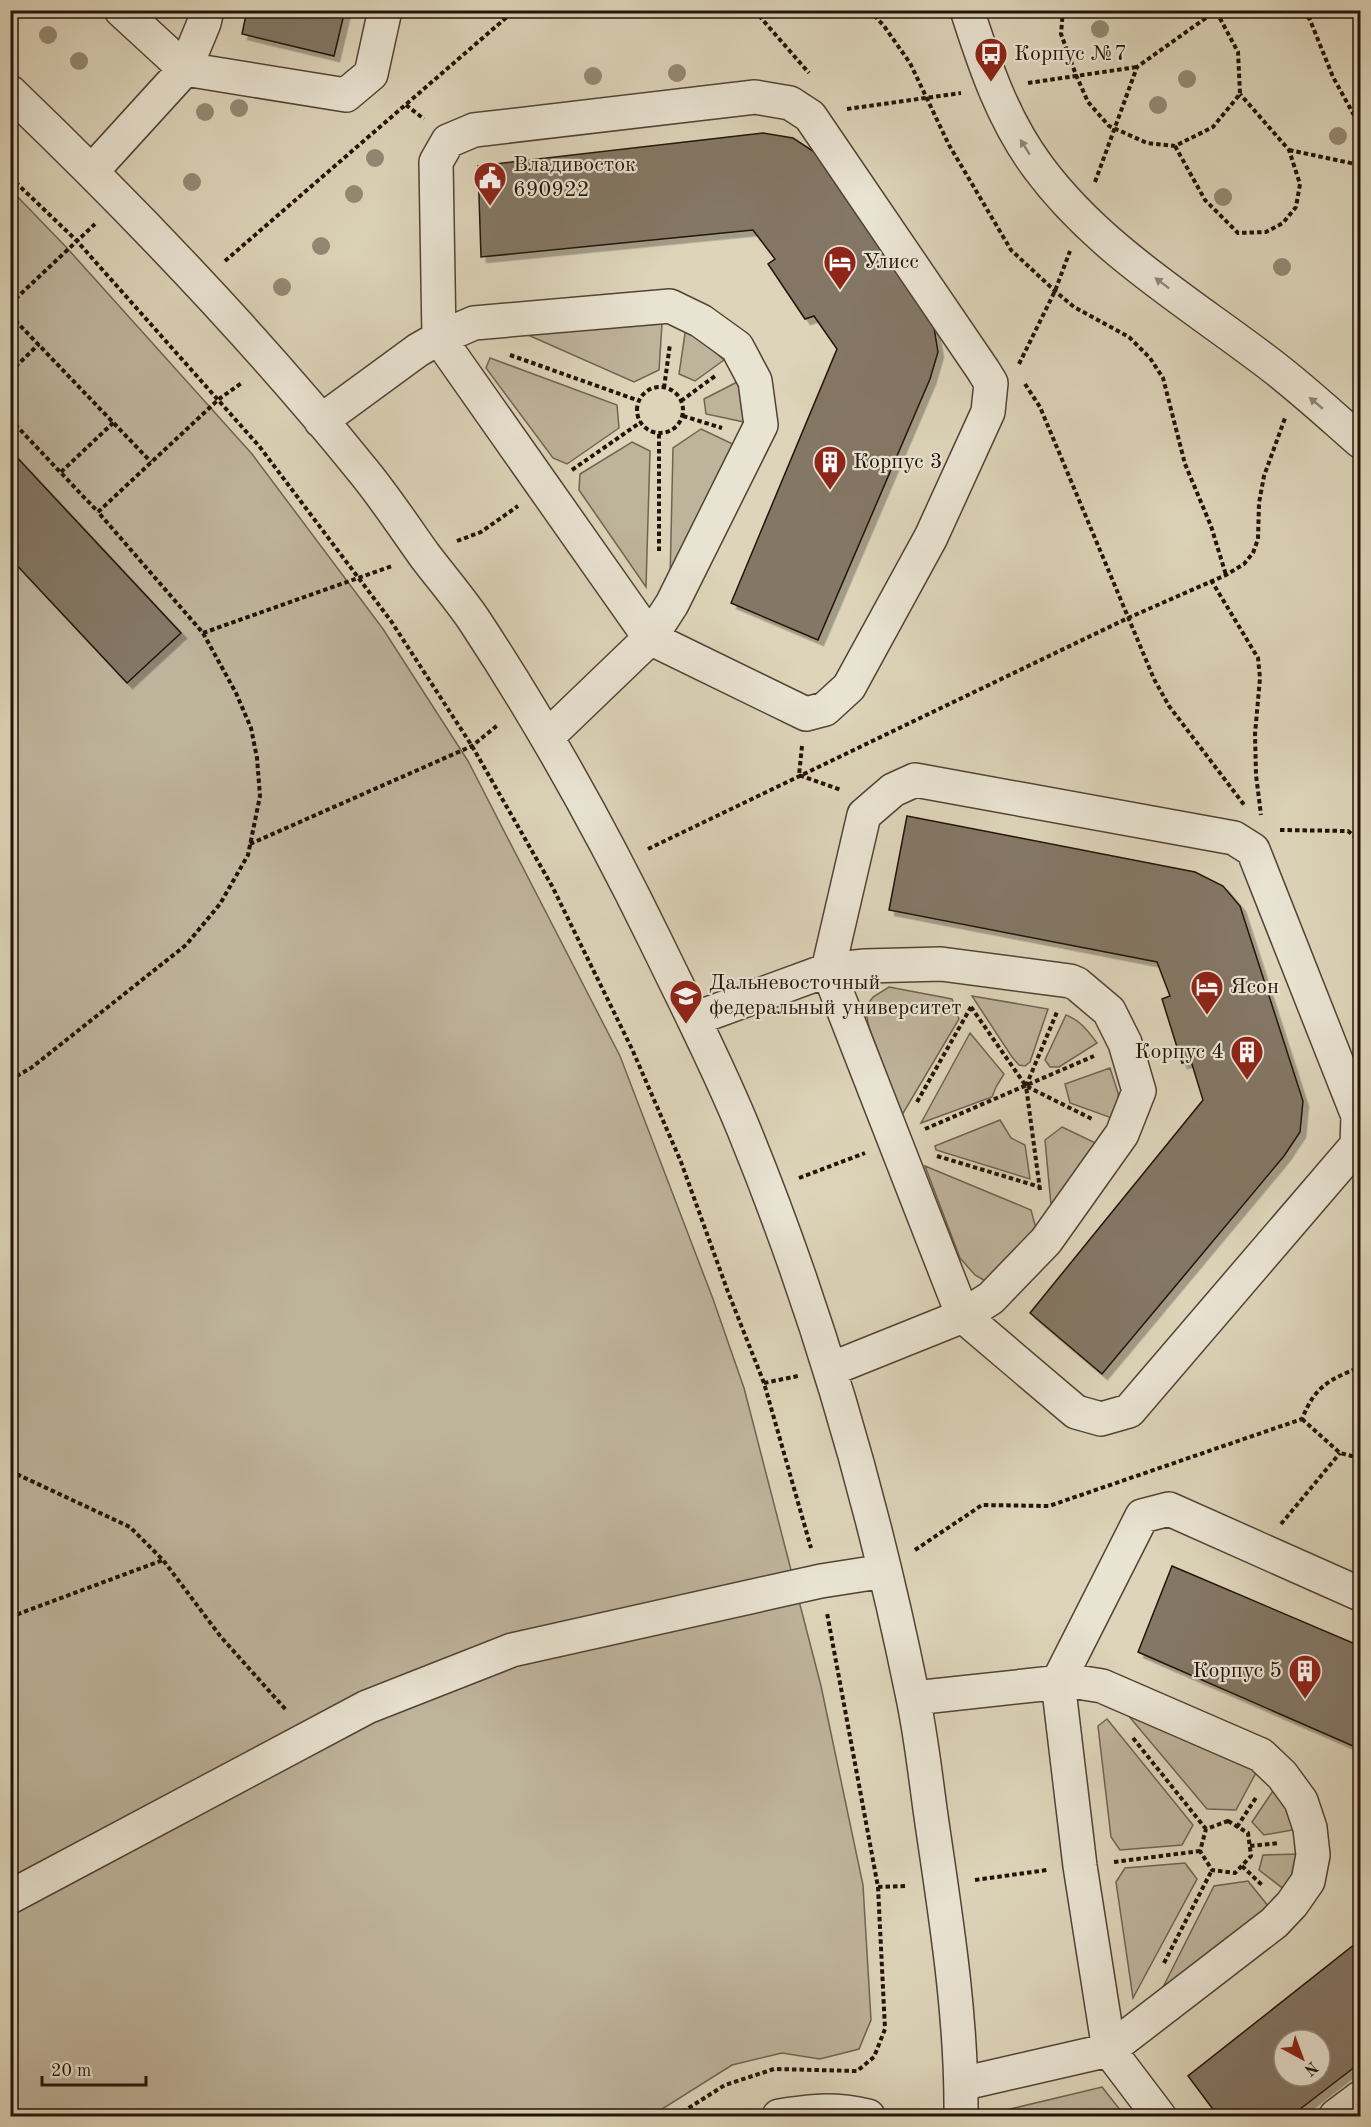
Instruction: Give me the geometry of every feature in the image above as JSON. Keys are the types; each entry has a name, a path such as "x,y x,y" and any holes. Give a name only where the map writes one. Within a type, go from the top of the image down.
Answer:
{"street":[{"path":"121,10 185,69 346,95 371,74 385,10"},
{"path":"92,171 185,69 207,10"},
{"path":"967,10 991,82 1014,129 1038,168 1082,218 1127,258 1266,361 1360,441"},
{"path":"10,92 122,201 270,363 367,476 471,616 547,737 618,864 694,1019 741,1123 767,1189 831,1369 885,1571 914,1698 941,1885 956,1993 961,2116"},
{"path":"755,97 790,103 810,116 991,383 988,412 931,537 849,687 825,709 806,714 651,638 439,338 436,162 445,139 474,130 755,97"},
{"path":"321,421 418,350 474,323 670,306 700,321 737,347 754,381 761,425 672,604 651,638 547,737"},
{"path":"915,780 1234,838 1253,850 1358,1116 1357,1145 1129,1411 1101,1419 1076,1412 963,1316 828,970 864,815 879,803 893,790 915,780"},
{"path":"694,1019 828,970 865,966 941,964 1070,981 1077,984 1109,1011 1125,1043 1138,1091 1122,1134 1047,1242 991,1298 963,1316 831,1369"},
{"path":"1159,2116 1109,2050 1080,1866 1058,1682 1142,1516 1169,1509 1360,1594"},
{"path":"10,1897 367,1707 512,1650 821,1581 885,1571"},
{"path":"914,1698 1071,1681 1102,1686 1261,1755 1282,1775 1300,1801 1311,1839 1313,1855 1308,1881 1292,1905 1274,1923 1109,2050 961,2084"},
{"path":"1336,2116 1360,2098"},
{"path":"779,2116 820,2110 868,2116"}],"path":[{"path":"199,283 515,10"},
{"path":"754,10 809,74"},
{"path":"869,10 884,26 910,63 949,145 1011,250 1074,307 1129,337 1150,358 1163,378 1185,464 1211,526 1226,575"},
{"path":"1063,10 1061,34 1076,75 1088,102 1114,129 1147,143 1175,147 1213,128 1240,94"},
{"path":"1304,10 1333,77 1360,126"},
{"path":"1016,370 1055,291 1137,67 1216,11 1238,52 1240,94 1289,150 1300,184 1296,207 1282,223 1266,232 1238,233 1205,200 1175,147"},
{"path":"406,105 413,110"},
{"path":"1289,150 1360,165"},
{"path":"10,177 76,240 259,446 391,621 472,746 552,886 632,1049 681,1162 764,1383 821,1581 878,1887 885,2029 874,2057 857,2071 774,2069 725,2085 676,2116"},
{"path":"10,304 76,240 122,201"},
{"path":"664,388 674,308"},
{"path":"10,315 151,462"},
{"path":"10,372 39,344"},
{"path":"502,352 640,401"},
{"path":"681,401 742,356"},
{"path":"98,512 219,399 270,363"},
{"path":"1022,380 1040,407 1154,679 1169,706 1249,810"},
{"path":"618,864 1128,618 1226,575 1244,564 1253,553 1258,539 1259,502 1264,476 1296,387"},
{"path":"664,388 677,395 681,401 682,416 674,429 667,432 652,432 641,422 638,415 640,401 650,390 664,388"},
{"path":"682,416 754,438"},
{"path":"10,419 98,512 203,633 236,693 251,728 257,758 260,796 248,855 220,904 186,945 31,1068 10,1080"},
{"path":"61,472 114,423"},
{"path":"659,433 659,555"},
{"path":"203,633 424,555"},
{"path":"1211,580 1258,658 1260,678 1256,775 1262,819"},
{"path":"799,775 806,714"},
{"path":"249,844 472,746"},
{"path":"799,775 879,803"},
{"path":"1274,830 1348,831 1360,841"},
{"path":"941,964 1026,1086 1047,1242"},
{"path":"1026,1086 1070,981"},
{"path":"894,1142 971,1007"},
{"path":"767,1189 894,1142 1125,1043"},
{"path":"1026,1086 1122,1134"},
{"path":"894,1142 1040,1187"},
{"path":"885,1571 982,1505 1049,1506 1302,1419 1310,1399 1331,1380 1360,1367"},
{"path":"1302,1419 1340,1453 1360,1458"},
{"path":"1259,1549 1340,1453"},
{"path":"10,1471 130,1527 163,1560 221,1637 309,1737"},
{"path":"10,1617 163,1560"},
{"path":"1129,1733 1206,1829"},
{"path":"1206,1829 1228,1821 1248,1833 1251,1856 1235,1872 1212,1870"},
{"path":"1206,1829 1200,1851 1212,1870"},
{"path":"941,1885 1200,1851"},
{"path":"1164,1963 1212,1870"}],"shaded area":[{"path":"11,190 67,248 252,454 383,629 468,761 620,1056 713,1299 744,1388 821,1686 863,1885 871,2020 859,2049 820,2059 782,2053 732,2065 651,2116 11,2116"},
{"path":"662,324 659,370 634,382 519,331"},
{"path":"686,327 724,360 695,381 679,374"},
{"path":"490,358 617,405 619,428 567,464 553,458 486,368"},
{"path":"741,380 744,422 706,414 704,399"},
{"path":"701,429 737,446 670,580 673,448"},
{"path":"632,442 650,451 646,587 579,490 580,474"},
{"path":"889,987 952,999 959,1019 902,1115 869,1027 865,1008 873,997"},
{"path":"972,996 1048,1009 1030,1062 1025,1066 1019,1065"},
{"path":"1066,1015 1080,1023 1097,1043 1059,1067 1050,1067 1045,1060"},
{"path":"970,1033 1004,1074 992,1097 921,1123"},
{"path":"1110,1068 1118,1093 1120,1121 1070,1103 1065,1084"},
{"path":"1000,1120 1011,1138 1025,1145 1030,1179 936,1150 935,1146"},
{"path":"1062,1127 1104,1147 1056,1217 1051,1205 1045,1140"},
{"path":"925,1166 1031,1210 1038,1236 987,1282 975,1275 960,1258"},
{"path":"1127,1714 1258,1769 1236,1810 1207,1809"},
{"path":"1107,1719 1193,1825 1182,1845 1120,1850 1111,1837 1098,1726"},
{"path":"1279,1782 1298,1829 1264,1835 1252,1822"},
{"path":"1304,1854 1289,1893 1259,1870 1263,1855"},
{"path":"1185,1863 1197,1879 1133,1998 1116,1882 1125,1868"},
{"path":"1248,1881 1273,1912 1154,2005 1214,1886"},
{"path":"1102,2087 1125,2116 1007,2116 1006,2110"}],"building":[{"path":"247,10 345,10 334,56 242,34"},
{"name":"Корпус 3","path":"763,133 793,138 816,153 933,322 938,352 930,379 818,640 731,603 837,349 814,316 805,319 768,264 775,259 753,230 481,257 478,166"},
{"path":"10,450 181,633 127,683 10,558"},
{"name":"Корпус 4","path":"907,816 1195,872 1223,886 1240,906 1303,1101 1300,1132 1284,1156 1102,1374 1030,1313 1203,1100 1191,1061 1182,1063 1162,999 1170,996 1157,962 889,910"},
{"name":"Корпус 5","path":"1172,1566 1360,1646 1360,1749 1138,1652"},
{"path":"1360,1940 1360,2063 1332,2085 1332,2028 1272,2028 1272,2088 1327,2088 1291,2116 1218,2116 1188,2076"}],"place":[{"name":"Корпус №7","path":"991,83"},
{"name":"Владивосток 690922","path":"490,207"},
{"name":"Улисс","path":"840,291"},
{"name":"Корпус 3","path":"830,491"},
{"name":"Ясон","path":"1207,1016"},
{"name":"Дальневосточный федеральный университет","path":"686,1025"},
{"name":"Корпус 4","path":"1247,1081"},
{"name":"Корпус 5","path":"1305,1700"}]}
